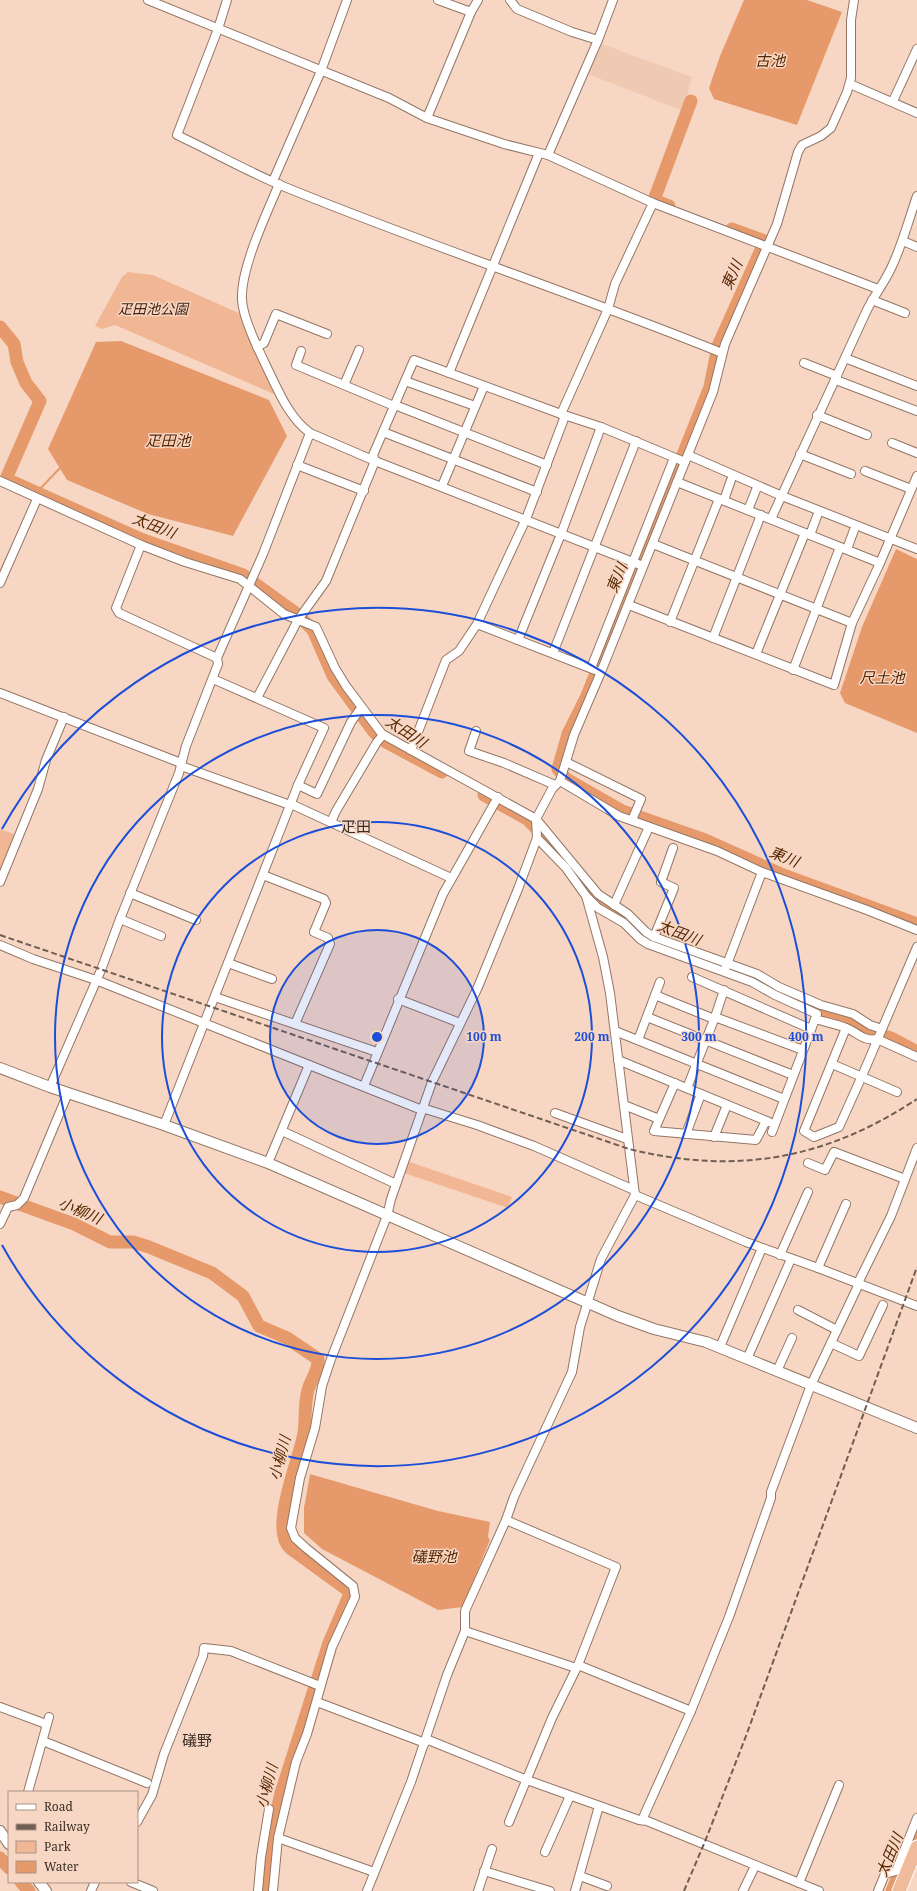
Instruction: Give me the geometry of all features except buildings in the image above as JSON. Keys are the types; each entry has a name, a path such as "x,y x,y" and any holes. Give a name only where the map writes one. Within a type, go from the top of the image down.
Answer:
{"highway":[{"path":"899,1891 917,1847"}],"street":[{"path":"148,0 389,98 427,118 504,144 544,154 653,203 878,289"},
{"path":"227,0 218,28 177,135 276,183 492,268 608,309 719,352"},
{"path":"347,0 321,71 276,183 246,270 242,299 257,347 288,408 302,427 310,433 375,461 638,564"},
{"path":"438,0 471,12"},
{"path":"427,118 471,12 478,0"},
{"path":"510,0 517,9 572,32 598,40"},
{"path":"449,373 492,268 598,40 613,0"},
{"path":"273,1891 278,1838 296,1762 317,1702 320,1686 332,1647 355,1597 353,1586 295,1538 291,1528 300,1478 315,1428 322,1386 331,1359 387,1216 396,1184 432,1082 478,987 537,838 536,819 565,766 596,670 681,459 713,392 719,352 765,246 779,220 798,152 802,145 821,136 831,128 850,84 851,20 854,0"},
{"path":"893,101 917,49"},
{"path":"850,84 893,101 917,113"},
{"path":"771,519 817,415 872,300 890,272 914,218 917,196"},
{"path":"411,750 446,660 458,651 477,624 526,519 547,465 563,415 608,309 615,284 653,203"},
{"path":"903,241 917,247"},
{"path":"872,300 905,313"},
{"path":"257,347 264,343 276,314 327,334"},
{"path":"344,385 358,350"},
{"path":"301,351 296,365 394,406 547,465"},
{"path":"845,358 917,386"},
{"path":"257,698 278,655 298,620 326,581 364,491 375,461 373,455 414,360 563,415 601,427 917,549"},
{"path":"804,363 836,378 917,411"},
{"path":"405,380 475,406"},
{"path":"442,486 484,386"},
{"path":"817,415 867,435"},
{"path":"518,640 561,534 601,427"},
{"path":"383,432 536,492"},
{"path":"50,1087 96,980 181,764 186,746 213,679 218,664 217,658 250,585 310,433"},
{"path":"553,653 636,441"},
{"path":"892,443 917,453"},
{"path":"800,454 851,474"},
{"path":"596,670 629,605 638,564 653,544 677,482 681,459"},
{"path":"297,465 364,491"},
{"path":"865,471 911,489"},
{"path":"629,605 834,685 852,623 880,563 917,476"},
{"path":"670,622 694,560 731,480"},
{"path":"0,482 141,545 185,562 240,579 250,585 284,614 316,627 335,668 361,708 384,735 536,819 589,885 598,894 628,914 646,932 654,937 757,974 779,987 821,1005 853,1014 870,1025 882,1030"},
{"path":"677,482 880,563"},
{"path":"748,510 756,490"},
{"path":"0,583 37,499"},
{"path":"713,638 761,515"},
{"path":"756,654 780,595 807,534 817,516"},
{"path":"793,670 816,609 843,548 854,530"},
{"path":"653,544 852,623"},
{"path":"141,545 116,608 119,613 217,658"},
{"path":"477,624 596,670"},
{"path":"164,1125 298,784 324,728 213,679"},
{"path":"0,693 181,764 290,804 451,878"},
{"path":"298,784 317,794 351,722 361,708"},
{"path":"0,882 38,789 46,760 64,717"},
{"path":"476,731 469,751 557,783 619,816 717,851 762,872 867,910 917,930"},
{"path":"331,822 377,742 384,735"},
{"path":"565,766 641,799 632,820"},
{"path":"364,1086 398,998 451,878 498,797"},
{"path":"614,905 649,827"},
{"path":"537,838 566,868 586,896 598,908 624,923 640,940 752,982 775,995 817,1014 773,1128 766,1120 618,1060"},
{"path":"654,937 674,888 661,882 673,848"},
{"path":"725,972 762,872"},
{"path":"263,875 324,899 326,903 314,932 328,938 330,944 295,1024"},
{"path":"130,893 196,920"},
{"path":"367,1891 411,1782 447,1675 465,1631 465,1611 506,1520 514,1497 572,1372 580,1327 601,1259 635,1193 627,1139 615,1030 603,957 586,896"},
{"path":"120,919 161,936"},
{"path":"0,945 33,959 96,980 422,1109 477,1125 534,1146 635,1193 762,1248 917,1306"},
{"path":"846,1028 804,1131 814,1137 839,1127 917,947"},
{"path":"228,963 272,979"},
{"path":"692,977 811,1029"},
{"path":"638,1040 660,982"},
{"path":"687,1088 724,990"},
{"path":"655,995 803,1050"},
{"path":"215,997 377,1052"},
{"path":"398,998 460,1023"},
{"path":"647,1018 793,1075"},
{"path":"815,1019 846,1028 871,1041 877,1039 917,1057"},
{"path":"615,1030 784,1099"},
{"path":"832,1064 897,1092"},
{"path":"268,1163 309,1065"},
{"path":"0,1068 50,1087 164,1125 268,1163 587,1302 654,1329 720,1347 917,1428"},
{"path":"675,1083 654,1131 756,1140 766,1120"},
{"path":"0,1224 8,1207 18,1204 24,1198 68,1093"},
{"path":"686,1134 701,1094"},
{"path":"714,1137 727,1104"},
{"path":"624,1105 659,1119"},
{"path":"556,1113 627,1139"},
{"path":"282,1131 396,1184"},
{"path":"642,1820 691,1710 729,1617 771,1498 771,1492 811,1385 891,1216 917,1148"},
{"path":"808,1163 825,1170 834,1152 905,1179"},
{"path":"780,1255 808,1192"},
{"path":"818,1268 846,1204"},
{"path":"720,1347 762,1248"},
{"path":"748,1359 790,1259"},
{"path":"831,1343 859,1356 883,1305"},
{"path":"798,1310 837,1330"},
{"path":"777,1371 792,1338"},
{"path":"506,1520 616,1567 577,1666 552,1718 509,1822"},
{"path":"465,1631 577,1666 691,1710"},
{"path":"138,1820 152,1795 164,1754 203,1656 204,1648 231,1651 320,1686"},
{"path":"317,1702 426,1741 570,1796 642,1820 799,1883 808,1889 819,1891"},
{"path":"0,1707 48,1720 28,1791"},
{"path":"43,1741 147,1783"},
{"path":"799,1883 839,1785"},
{"path":"545,1852 570,1796"},
{"path":"575,1891 599,1806"},
{"path":"258,1891 268,1809"},
{"path":"878,1891 885,1874 896,1870 917,1818"},
{"path":"0,1831 8,1843"},
{"path":"278,1838 374,1872"},
{"path":"478,1891 492,1849"},
{"path":"744,1891 755,1866"},
{"path":"484,1871 550,1891"},
{"path":"580,1876 607,1886"},
{"path":"40,1883 46,1891"},
{"path":"133,1883 153,1891"}],"shaded area":[{"path":"602,44 692,77 683,111 588,74"}],"green space":[{"name":"疋田池公園","path":"128,272 153,275 243,315 276,395 115,325 102,329 95,326 122,277"},
{"path":"0,829 16,835 0,874"},
{"path":"407,1161 512,1197 508,1208 404,1173"}],"water":[{"name":"古池","path":"744,0 807,0 842,12 797,125 714,99 709,88 720,56"},
{"name":"疋田池","path":"121,341 269,400 287,436 233,536 148,514 67,480 48,449 96,342"},
{"name":"尺土池","path":"896,549 917,559 917,733 845,703 840,693 862,627"},
{"name":"礒野池","path":"310,1474 438,1511 490,1522 488,1537 490,1540 463,1607 438,1610 322,1549 304,1533 304,1508"}],"waterway":[{"name":"東川","path":"669,206 654,200 691,101"},
{"name":"東川","path":"732,229 765,241 718,346 710,387 587,696 568,734 558,769 566,779 622,811 705,840 781,874 917,924"},
{"name":"太田川","path":"0,327 14,344 17,362 26,383 40,401 6,479 143,540 243,575 297,614 313,630 333,676 374,732 386,742 442,772"},
{"path":"35,494 61,467"},
{"path":"0,572 14,542"},
{"name":"太田川","path":"484,795 527,819 547,839 586,888 602,903 633,924 648,939 685,952"},
{"name":"太田川","path":"730,968 755,978 818,1009 859,1022 874,1033 891,1038 917,1052"},
{"name":"小柳川","path":"0,1197 74,1224 110,1242 133,1242 212,1273 243,1296 259,1326 287,1338 318,1359 317,1367 309,1386 304,1433 284,1510 284,1539 290,1548 345,1588 348,1591 349,1596 329,1643 281,1793 270,1841 264,1891"},
{"name":"太田川","path":"892,1891 917,1831"},
{"path":"0,1858 8,1867"},
{"path":"22,1883 29,1891"}],"railway":[{"path":"0,935 629,1149 668,1157 706,1161 742,1161 778,1157 813,1148 848,1136 883,1120 917,1099"},
{"path":"684,1891 746,1736 917,1267"}],"district":[{"name":"疋田","path":"356,827"},
{"name":"礒野","path":"197,1741"}]}
